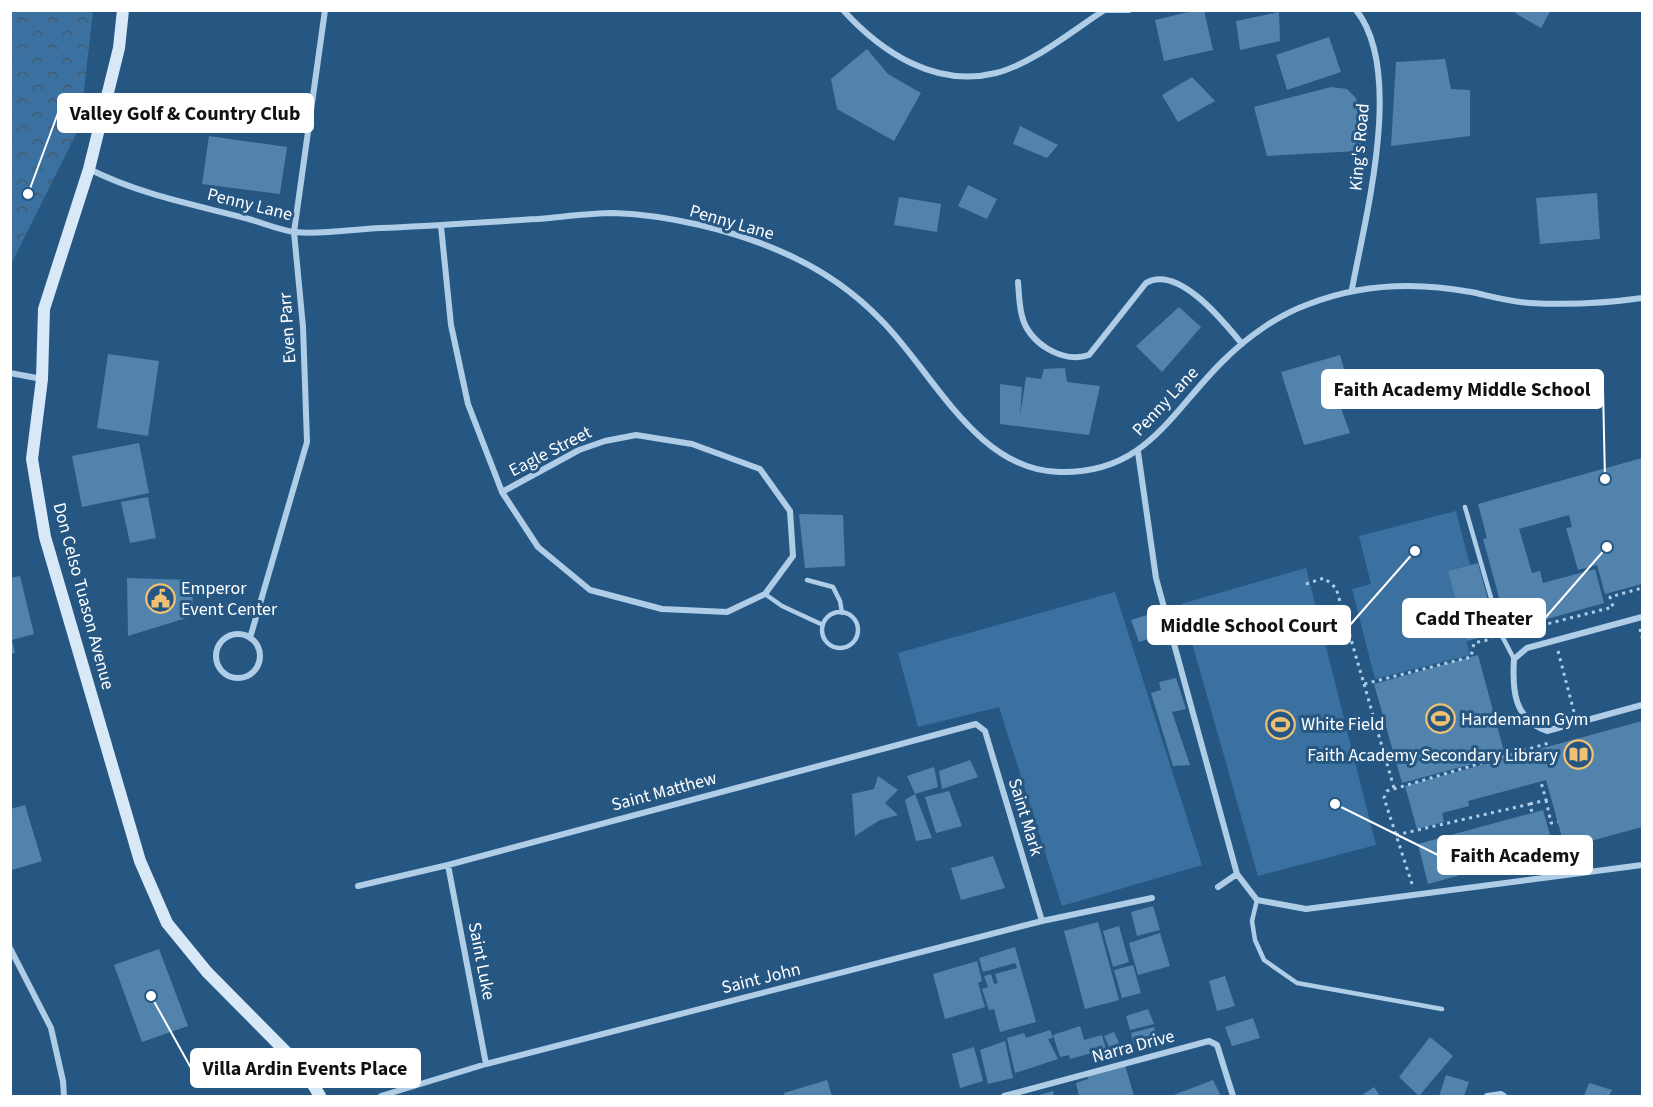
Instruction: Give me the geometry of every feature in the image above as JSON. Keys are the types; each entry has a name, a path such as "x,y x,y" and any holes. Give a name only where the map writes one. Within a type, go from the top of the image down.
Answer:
{"street":[{"name":"Don Celso Tuason Avenue","path":"123,10 120,48 89,169 44,309 42,379 32,459 45,537 140,861 167,923 207,972 304,1070 321,1096"},
{"name":"Even Parr","path":"250,638 307,442 303,327 294,232 325,10"},
{"path":"843,10 881,46 921,69 952,76 996,73 1028,59 1103,11 1129,10"},
{"name":"King's Road","path":"1352,289 1374,181 1379,74 1365,22 1356,10"},
{"name":"Penny Lane","path":"89,169 121,185 150,195 294,232 441,226 615,213 703,225 782,252 841,284 882,320 981,438 1008,459 1032,468 1056,472 1088,471 1111,465 1137,452 1152,440 1221,362 1242,344 1275,321 1305,305 1352,289 1415,286 1466,291 1527,303 1642,298"},
{"name":"Eagle Street","path":"441,226 451,325 468,404 502,492 538,547 591,590 663,609 727,612 765,594 793,556 790,511 760,468 692,444 636,435 605,441 579,450 502,492"},
{"path":"1018,282 1022,318 1035,340 1064,356 1079,358 1089,355 1146,283 1154,278 1165,278 1193,293 1242,344"},
{"path":"10,373 42,379"},
{"path":"1137,452 1156,578 1238,874 1257,900 1306,909 1642,865"},
{"path":"1642,617 1527,648 1514,659 1513,681 1521,715 1533,726 1547,731 1642,705"},
{"path":"231,635 250,638 258,648 259,661 256,667 246,676 226,674 221,670 216,657 220,644 231,635"},
{"name":"Saint Matthew","path":"358,886 448,865 976,724"},
{"name":"Saint Mark","path":"976,724 985,731 1042,921"},
{"name":"Saint Luke","path":"448,865 486,1064"},
{"path":"1218,886 1238,874"},
{"name":"Saint John","path":"381,1096 486,1064 1042,921 1152,898"},
{"path":"10,948 51,1028 63,1081 64,1096"},
{"name":"Narra Drive","path":"1004,1096 1209,1041 1217,1045 1233,1096"},
{"path":"1487,1096 1501,1094 1504,1096"}],"lane":[{"path":"1465,507 1502,636 1514,659"},
{"path":"807,580 833,587 840,601 842,613"},
{"path":"765,594 782,606 823,625"},
{"path":"842,613 853,618 857,627 857,636 852,644 843,648 834,647 826,642 822,634 823,625 828,617 842,613"},
{"path":"1257,900 1252,921 1255,940 1264,960 1297,983 1442,1009"}],"path":[{"path":"1306,584 1324,578 1336,588 1394,788"},
{"path":"1364,684 1471,657 1474,643 1613,607 1609,595 1642,588"},
{"path":"1551,622 1577,723"},
{"path":"1416,887 1410,882 1384,798 1387,791 1550,743"},
{"path":"1541,782 1551,823 1558,822"},
{"path":"1396,835 1546,800"},
{"path":"1530,804 1532,813"},
{"path":"1500,871 1543,862 1541,853"}],"green space":[{"path":"11,10 93,11 80,126 11,264"},
{"path":"1456,511 1470,565 1449,571 1470,655 1375,679 1352,589 1371,584 1359,536"},
{"name":"White Field","path":"1306,568 1376,845 1258,876 1181,604"},
{"path":"1115,592 1202,865 1062,906 999,707 918,727 898,653"}],"building":[{"path":"1204,10 1213,50 1164,61 1155,20"},
{"path":"1516,10 1551,10 1541,28 1515,13"},
{"path":"1279,12 1280,41 1240,50 1236,21"},
{"path":"1329,37 1341,72 1287,90 1276,55"},
{"path":"867,49 888,74 921,93 894,141 837,109 831,79"},
{"path":"1445,59 1451,89 1470,90 1470,136 1391,146 1396,62"},
{"path":"1192,77 1215,101 1178,122 1162,95"},
{"path":"1331,87 1347,89 1356,98 1366,130 1358,151 1267,156 1254,107"},
{"path":"1020,126 1058,145 1047,158 1013,144"},
{"path":"209,136 287,147 280,194 202,184"},
{"path":"968,185 997,199 987,219 958,206"},
{"path":"1597,193 1600,239 1540,244 1536,198"},
{"path":"899,197 941,204 937,232 894,225"},
{"path":"1179,307 1201,327 1162,372 1136,346"},
{"path":"108,354 159,361 148,436 97,428"},
{"path":"1340,355 1352,396 1337,397 1350,433 1304,445 1281,372"},
{"path":"1065,368 1067,382 1100,386 1089,435 1000,424 1000,384 1022,387 1020,416 1026,377 1041,379 1044,369"},
{"path":"139,443 149,493 82,507 72,456"},
{"path":"1642,458 1642,584 1605,594 1597,565 1578,570 1566,528 1572,527 1569,515 1519,529 1532,573 1540,571 1543,583 1595,569 1604,603 1508,630 1483,539 1487,538 1478,504"},
{"path":"148,497 156,538 130,543 121,502"},
{"path":"799,514 843,515 845,566 805,568"},
{"path":"1478,563 1497,633 1467,641 1448,571"},
{"path":"20,576 34,634 12,640 15,653 10,654 10,578"},
{"name":"Emperor Event Center","path":"127,578 192,580 193,616 128,636"},
{"path":"1147,615 1157,636 1139,642 1131,620"},
{"name":"Hardemann Gym","path":"1478,655 1505,755 1402,783 1374,684"},
{"path":"1176,678 1186,709 1172,712 1190,765 1173,766 1151,693 1161,690 1159,682"},
{"path":"1642,721 1642,827 1565,848 1546,780 1468,801 1469,806 1442,813 1444,822 1417,829 1405,786"},
{"path":"970,760 978,777 942,789 939,771"},
{"path":"934,767 938,787 915,794 907,776"},
{"path":"878,776 898,790 885,803 898,815 880,820 855,836 852,794 874,789"},
{"path":"949,791 962,826 936,833 925,797"},
{"path":"915,794 932,838 916,841 905,800"},
{"path":"25,805 42,861 12,870 10,809"},
{"path":"1543,810 1554,849 1428,884 1418,844"},
{"path":"993,856 1005,888 961,900 951,868"},
{"path":"1153,906 1160,930 1137,936 1131,912"},
{"path":"1098,922 1119,1000 1085,1009 1064,931"},
{"path":"1119,926 1129,962 1113,967 1103,931"},
{"path":"1160,933 1170,966 1138,975 1129,943"},
{"path":"1015,947 1036,1022 1000,1032 994,1009 989,1010 982,989 988,987 984,976 991,974 994,984 998,983 995,974 1017,968 1015,963 983,972 979,958"},
{"path":"159,949 188,1026 142,1042 114,965"},
{"path":"977,961 982,981 978,983 985,1007 945,1019 933,974"},
{"path":"1133,965 1141,993 1122,998 1114,970"},
{"path":"1225,976 1235,1006 1217,1011 1209,981"},
{"path":"1148,1009 1154,1024 1130,1030 1126,1016"},
{"path":"1253,1018 1260,1038 1232,1046 1225,1027"},
{"path":"1080,1026 1084,1040 1102,1035 1106,1049 1070,1059 1069,1055 1060,1057 1053,1035"},
{"path":"1154,1027 1158,1039 1134,1045 1131,1033"},
{"path":"1050,1030 1053,1038 1048,1039 1058,1059 1015,1073 1007,1038 1024,1033 1026,1038"},
{"path":"1114,1032 1119,1043 1109,1047 1104,1036"},
{"path":"1430,1037 1453,1056 1419,1096 1399,1077"},
{"path":"1005,1041 1013,1078 988,1084 980,1050"},
{"path":"974,1047 983,1081 960,1088 952,1054"},
{"path":"1125,1065 1134,1096 1079,1096 1076,1083 1088,1079 1087,1075"},
{"path":"1446,1075 1469,1082 1464,1096 1439,1096"},
{"path":"827,1080 832,1096 785,1096 784,1093"},
{"path":"1213,1080 1221,1096 1171,1096"},
{"path":"1589,1083 1612,1090 1609,1096 1584,1096"},
{"path":"1374,1087 1380,1096 1361,1096"},
{"path":"1053,1091 1054,1096 1036,1096"}],"place":[{"name":"Valley Golf & Country Club","path":"28,194"},
{"name":"Faith Academy Middle School","path":"1605,479"},
{"name":"Cadd Theater","path":"1607,547"},
{"name":"Middle School Court","path":"1415,551"},
{"name":"Emperor Event Center","path":"160,598"},
{"name":"Hardemann Gym","path":"1440,719"},
{"name":"White Field","path":"1280,724"},
{"name":"Faith Academy Secondary Library","path":"1579,755"},
{"name":"Faith Academy","path":"1335,804"},
{"name":"Villa Ardin Events Place","path":"151,996"}]}
